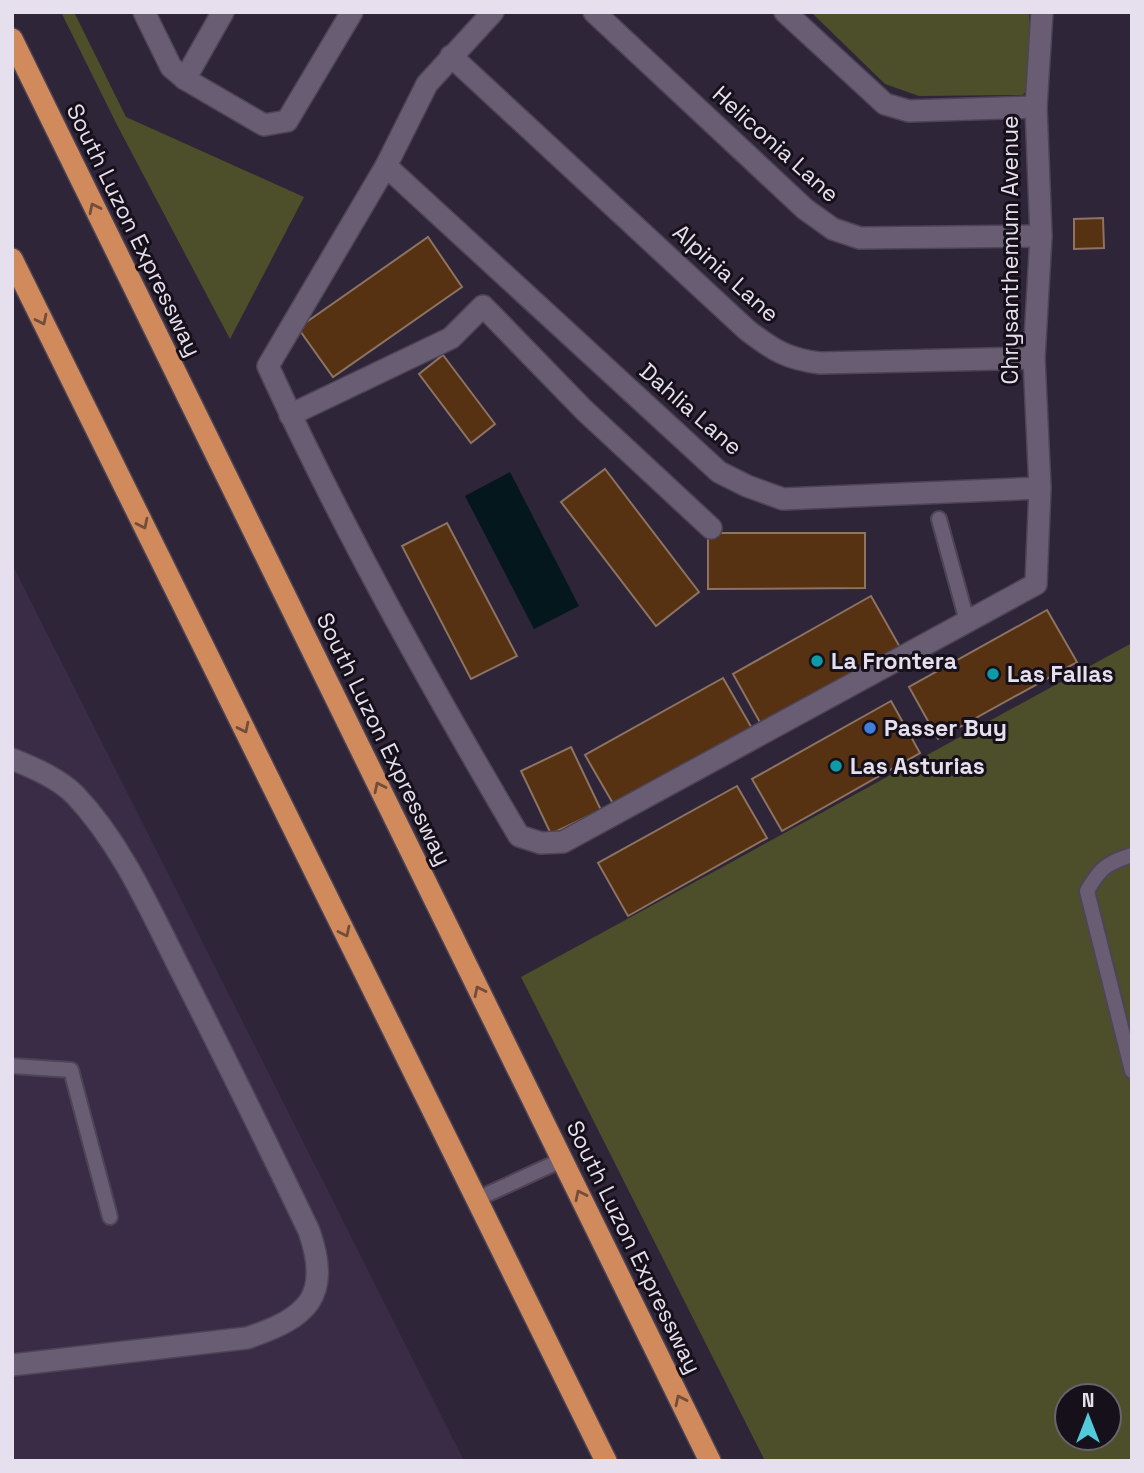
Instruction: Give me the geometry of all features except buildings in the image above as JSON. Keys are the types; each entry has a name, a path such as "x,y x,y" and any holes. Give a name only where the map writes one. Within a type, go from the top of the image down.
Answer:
{"highway":[{"name":"South Luzon Expressway","path":"12,39 710,1461"},
{"path":"12,259 606,1461"}],"street":[{"path":"144,12 171,67 185,79 264,125 287,121 352,12"},
{"path":"185,79 223,12"},
{"path":"493,12 427,84 386,166 268,366 290,415 411,647 519,836 541,843 563,842 967,621"},
{"name":"Heliconia Lane","path":"594,12 805,209 833,229 860,238 1041,236"},
{"path":"785,12 885,104 909,111 1036,107"},
{"name":"Chrysanthemum Avenue","path":"967,621 1036,584 1040,488 1034,358 1041,236 1036,107 1042,12"},
{"name":"Alpinia Lane","path":"451,56 747,330 773,350 795,360 820,363 1034,358"},
{"name":"Dahlia Lane","path":"386,166 719,472 747,486 783,499 1040,488"},
{"path":"290,415 451,338 483,306 584,410 710,528"},
{"path":"12,759 37,768 74,793 99,822 197,1003 317,1252 317,1283 309,1302 295,1318 280,1327 247,1338 12,1365"}],"lane":[{"path":"939,519 967,621"},
{"path":"1132,855 1111,862 1096,874 1087,891 1132,1071"},
{"path":"12,1066 71,1070 110,1217"},
{"path":"477,1199 562,1160"}],"shaded area":[{"path":"510,472 579,606 534,629 465,496"},
{"path":"12,564 464,1461 12,1461"}],"green space":[{"path":"61,12 74,12 126,117 304,197 230,339 116,123"},
{"path":"811,12 1029,12 1032,84 1023,95 919,96 885,84"},
{"path":"1132,643 1132,1461 765,1461 521,977"}],"place":[{"name":"La Frontera","path":"817,661"},
{"name":"Las Fallas","path":"993,674"},
{"name":"Passer Buy","path":"870,728"},
{"name":"Las Asturias","path":"836,766"}]}
